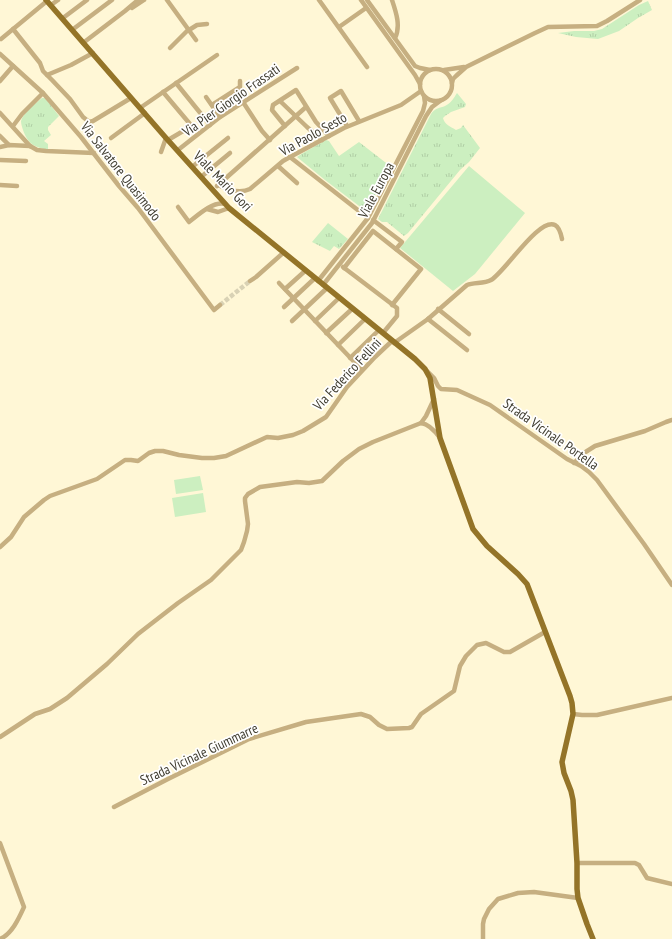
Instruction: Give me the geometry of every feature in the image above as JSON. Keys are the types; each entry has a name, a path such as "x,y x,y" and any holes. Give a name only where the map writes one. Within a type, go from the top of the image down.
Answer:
{"main road":[{"name":"Viale Mario Gori","path":"48,2 224,204 415,359 425,369"},
{"path":"425,369 430,378 440,438 473,529 487,546 527,584 570,696 573,714 562,762 573,800 578,863 578,898 593,939"}],"street":[{"path":"1,39 48,2 58,0"},
{"path":"63,18 81,2 87,0"},
{"path":"72,30 112,0"},
{"path":"83,43 138,0"},
{"path":"125,11 144,0"},
{"path":"167,0 196,40"},
{"path":"319,0 367,67"},
{"path":"361,0 415,75 424,96 431,101 440,101 445,99 452,87 453,79 466,67 535,32 548,27 597,26 640,0"},
{"path":"367,0 415,66 430,70 466,67"},
{"path":"392,0 397,15 397,33 395,38"},
{"path":"339,27 366,8"},
{"path":"170,48 189,30 197,25 207,24"},
{"path":"13,29 40,63 46,75 65,94 83,117 88,121 93,121 132,98"},
{"name":"Via Salvatore Quasimodo","path":"0,54 43,93 81,137 138,208 214,310 220,305"},
{"path":"46,75 93,54"},
{"path":"140,108 217,55"},
{"path":"0,81 13,66"},
{"name":"Via Pier Giorgio Frassati","path":"178,150 220,117 296,68"},
{"path":"420,84 422,77 430,70"},
{"path":"443,70 450,77 452,82"},
{"path":"212,105 240,87 240,81"},
{"path":"176,83 210,125"},
{"path":"285,126 272,110 273,106 296,90 306,107 329,136"},
{"path":"347,126 330,98 341,91 359,121"},
{"name":"Via Paolo Sesto","path":"218,185 226,190 245,192 290,157 347,126 402,105 421,91"},
{"path":"161,152 167,139 190,127 190,124 163,92"},
{"path":"13,126 22,114 43,93"},
{"name":"Viale Europa","path":"284,307 316,280 368,218 423,111 425,103 424,96"},
{"path":"206,97 220,117"},
{"path":"280,101 307,128 322,140"},
{"name":"Viale Europa","path":"292,321 325,287 340,264 374,220 426,116 432,107 440,101"},
{"path":"243,102 262,131 270,140"},
{"path":"178,207 188,222 206,209 214,202 216,198 214,192 218,185 306,107"},
{"path":"0,113 30,146 37,150 94,153"},
{"path":"112,138 145,113"},
{"path":"0,136 9,145"},
{"path":"192,167 228,138"},
{"path":"0,147 9,145 30,146"},
{"path":"201,177 230,153"},
{"path":"290,157 368,218"},
{"path":"0,160 26,161"},
{"path":"278,166 297,182"},
{"path":"0,184 17,186"},
{"path":"206,209 216,204 224,204"},
{"path":"206,209 221,211 224,204"},
{"path":"214,211 224,204"},
{"path":"374,220 402,242 396,249"},
{"name":"Via Federico Fellini","path":"0,548 11,537 24,517 44,500 50,496 97,478 125,460 138,461 149,453 155,451 202,458 214,458 226,456 268,437 286,437 298,433 326,417 347,387 362,370 393,342 428,319 467,285 471,283 488,281 498,275 526,242 544,226 549,224 554,225 558,228 562,239"},
{"path":"344,268 373,231 421,269 392,305"},
{"path":"250,281 283,253"},
{"path":"340,264 397,308 398,312 397,316 381,332 350,358"},
{"path":"285,289 305,271"},
{"path":"279,283 362,370"},
{"path":"315,321 339,298"},
{"path":"326,333 352,309"},
{"path":"438,309 469,334"},
{"path":"338,345 366,319"},
{"path":"428,319 467,350"},
{"name":"Strada Vicinale Portella","path":"425,369 441,388 457,390 490,405 567,459 589,472 597,480 672,585"},
{"path":"0,737 35,714 50,709 67,698 107,664 138,634 211,580 241,550 248,524 245,498 248,494 260,487 298,482 309,483 322,481 343,461 359,449 421,423 434,399"},
{"path":"574,463 584,453 595,446 645,431 672,420"},
{"path":"421,423 428,425 440,438"},
{"name":"Strada Vicinale Giummarre","path":"114,807 249,739 306,722 361,714 370,717 379,725 387,729 412,727 421,714 454,691 460,666 466,656 478,645 486,643 504,652 510,652 545,632"},
{"path":"573,714 582,716 597,715 672,698"},
{"path":"0,843 24,906 14,926 8,934 0,939"},
{"path":"578,863 635,864 639,865 647,878 672,884"},
{"path":"483,939 482,924 489,909 498,899 518,893 534,892 578,898"}],"green space":[{"path":"648,1 652,10 619,31 598,39 576,37 558,33 594,31 602,29 639,5"},
{"path":"457,93 466,104 465,107 451,112 443,118 448,125 456,130 461,128 463,125 480,148 404,236 387,222 382,222 378,219 431,114 436,109 449,103"},
{"path":"42,98 45,98 59,116 48,127 51,135 44,141 48,144 48,150 39,148 29,142 21,123 24,115"},
{"path":"326,140 329,141 339,156 359,142 390,166 367,212 297,157"},
{"path":"469,166 525,213 475,274 453,291 400,248"},
{"path":"328,223 348,239 339,249 334,246 330,251 312,242"},
{"path":"200,476 203,490 176,494 174,480"},
{"path":"203,493 206,512 175,517 172,498"}],"tunnel":[{"path":"220,305 250,281"}]}
